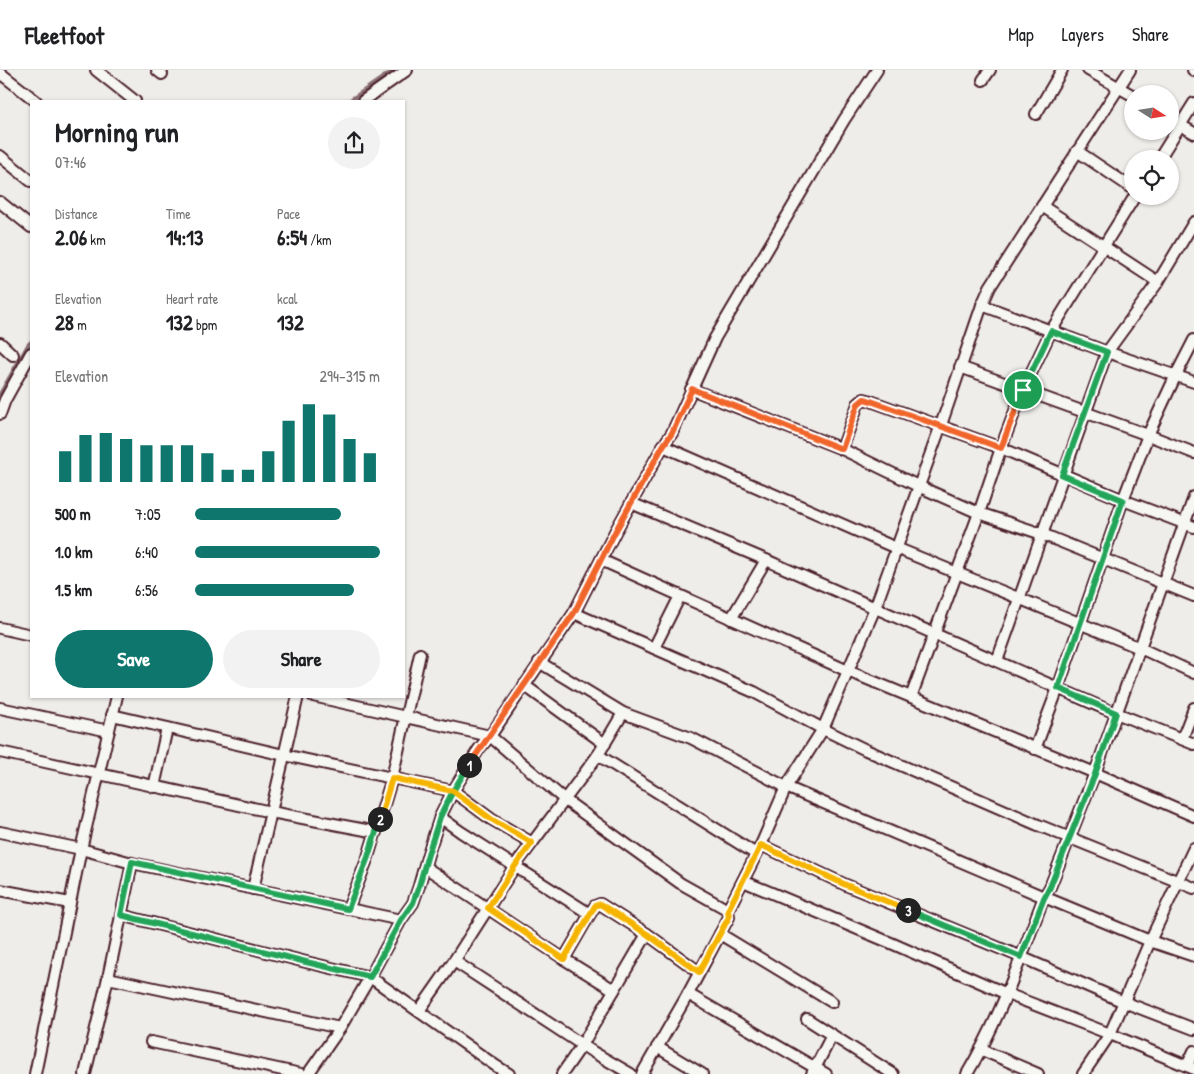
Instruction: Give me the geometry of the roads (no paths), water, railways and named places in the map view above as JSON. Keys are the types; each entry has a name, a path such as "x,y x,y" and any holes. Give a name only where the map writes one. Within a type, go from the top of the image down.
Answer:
{"street":[{"path":"96,70 134,100"},
{"path":"365,100 407,70"},
{"path":"308,1074 340,1028 401,920 413,903 440,817 453,791 479,749 490,736 574,613 615,532 672,433 715,338 844,120 877,70"},
{"path":"983,80 990,70"},
{"path":"1036,114 1062,70"},
{"path":"1088,70 1124,89"},
{"path":"642,1074 729,917 728,910 759,849 786,786 823,729 875,608 990,287 1130,70"},
{"path":"0,73 35,100"},
{"path":"1165,150 1194,103"},
{"path":"1180,126 1194,133"},
{"path":"1077,151 1124,183"},
{"path":"0,156 30,180"},
{"path":"0,202 30,226"},
{"path":"911,697 1023,390 1051,331 1129,205"},
{"path":"1042,206 1158,282"},
{"path":"997,661 1107,352 1158,282 1194,222"},
{"path":"982,305 1107,352 1194,382"},
{"path":"1036,749 1123,500 1148,435 1194,340"},
{"path":"0,343 13,355"},
{"path":"0,414 5,400 30,355"},
{"path":"960,367 1194,453"},
{"path":"692,389 842,449 979,513 1042,534 1194,596"},
{"path":"842,449 858,404 864,399 1001,448 1123,500 1189,525"},
{"path":"663,446 896,548 1140,648 1194,673"},
{"path":"967,1074 982,1050 1007,994 1095,774 1163,583 1189,525 1194,497"},
{"path":"631,503 1116,713 1194,744"},
{"path":"601,560 848,671 1194,816"},
{"path":"731,619 766,560"},
{"path":"654,648 680,596"},
{"path":"574,613 754,692 875,754 1038,825 1194,888"},
{"path":"1,630 30,635"},
{"path":"348,909 376,832 392,778 420,654"},
{"path":"540,662 623,713 691,738 786,786 1044,898 1150,942 1194,956"},
{"path":"524,685 605,744"},
{"path":"35,1074 81,849 116,698"},
{"path":"253,889 298,698"},
{"path":"321,698 490,736 565,800 680,883 728,910"},
{"path":"0,708 109,731"},
{"path":"1182,739 1194,708"},
{"path":"419,1011 454,962 515,866 598,755 623,713"},
{"path":"112,715 284,755 453,791 491,819 532,843"},
{"path":"154,786 167,728"},
{"path":"0,752 271,812 376,832"},
{"path":"598,755 759,849 1021,957 1124,1002 1194,1029"},
{"path":"440,817 590,914"},
{"path":"0,832 401,920"},
{"path":"1083,1074 1110,1034 1194,848"},
{"path":"85,1074 108,978 132,862"},
{"path":"425,866 564,959 614,990"},
{"path":"743,881 1007,994 1110,1034 1190,1068 1194,1051"},
{"path":"0,890 70,903"},
{"path":"564,959 595,906 600,904 647,934 699,972"},
{"path":"121,915 370,977 419,1011 493,1070 508,1074"},
{"path":"562,1074 582,1045 647,934"},
{"path":"720,934 832,1002"},
{"path":"454,962 582,1045 631,1074"},
{"path":"108,978 340,1028"},
{"path":"688,994 814,1071 826,1074"},
{"path":"807,1019 893,1074"},
{"path":"814,1071 832,1035"},
{"path":"151,1042 301,1074"},
{"path":"657,1048 702,1074"},
{"path":"982,1050 1038,1074"}],"waterway":[{"path":"350,100 394,70"},
{"path":"0,394 30,343"}]}
